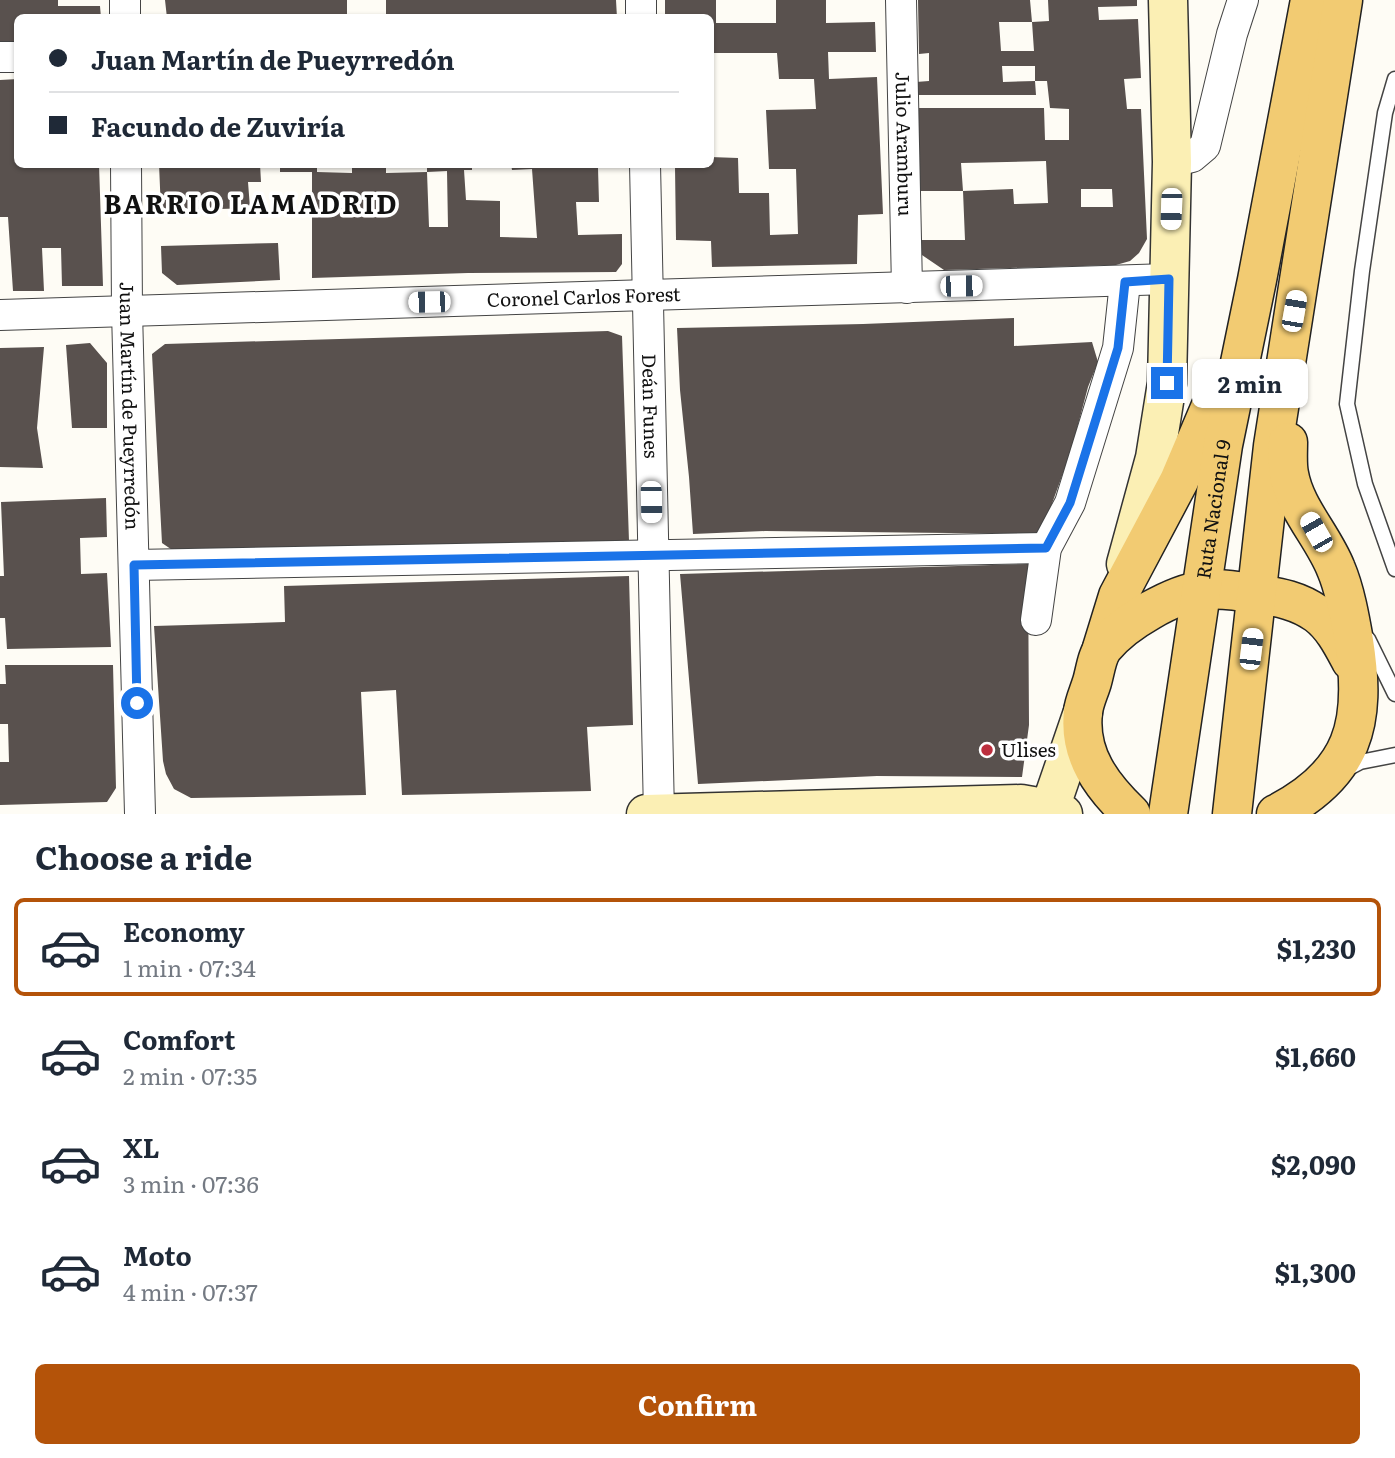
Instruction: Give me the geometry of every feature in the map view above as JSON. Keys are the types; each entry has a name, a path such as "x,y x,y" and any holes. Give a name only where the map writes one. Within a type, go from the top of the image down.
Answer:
{"main road":[{"name":"Ruta Nacional 9","path":"1168,814 1223,445 1310,0"},
{"path":"1232,814 1273,446 1343,0"},
{"path":"1131,814 1102,784 1088,759 1083,712 1118,596 1179,481 1200,434 1257,280"},
{"path":"1285,811 1325,780 1348,747 1357,721 1360,697 1352,629 1337,570 1294,493 1288,473 1286,356"},
{"path":"1102,648 1144,615 1167,602 1203,590 1233,590 1296,602 1318,615 1337,634 1359,675"}],"street":[{"name":"Julio Aramburu","path":"901,0 907,288"},
{"path":"1118,596 1155,458 1167,383 1172,162 1168,0"},
{"path":"1172,162 1192,157 1205,146 1243,0"},
{"name":"Juan Martín de Pueyrredón","path":"126,168 127,311 140,814"},
{"name":"Deán Funes","path":"645,168 659,814"},
{"name":"Coronel Carlos Forest","path":"0,315 1169,279"},
{"path":"1036,620 1046,548 1070,503 1118,348 1125,282"},
{"path":"134,565 1046,548"},
{"path":"646,814 1021,804 1053,812 1083,712"}],"lane":[{"path":"1395,79 1385,113 1362,271 1347,404 1365,484 1395,569"},
{"path":"1337,570 1395,694"},
{"path":"1325,780 1360,762 1395,755"}],"building":[{"path":"0,0 58,0 58,6 100,6 101,14 14,14 14,43 0,43"},
{"path":"165,0 347,0 347,14 167,14"},
{"path":"386,0 616,0 617,14 386,14"},
{"path":"665,0 716,0 716,23 776,23 776,0 826,0 826,23 875,22 876,52 828,52 829,79 877,77 883,214 858,215 857,264 712,267 711,241 676,240 675,168 714,168 714,157 738,158 739,193 769,193 770,235 798,234 796,169 769,169 766,110 816,109 814,79 779,79 777,53 714,53 714,14 665,14"},
{"path":"918,0 1030,0 1032,22 1049,21 1048,0 1137,0 1137,6 1098,7 1099,20 1138,19 1141,78 1124,79 1127,109 1141,109 1147,239 1139,253 1130,261 1116,265 944,270 919,253 918,240 965,240 963,191 917,191 913,108 1044,108 1045,140 1069,140 1069,109 1050,108 1047,81 1035,81 1036,95 916,95 916,82 929,81 929,53 919,54","holes":["999,22 1032,22 1034,51 1001,51","1002,66 1035,66 1035,81 1003,82","1046,161 1048,203 1014,204 1013,189 963,191 961,163","1081,189 1112,189 1113,207 1081,207"]},
{"path":"14,79 14,168 99,168 103,286 62,286 61,248 42,248 44,291 13,291 8,217 0,217 0,80"},
{"path":"159,168 260,168 261,182 248,182 250,208 161,211"},
{"path":"280,168 317,168 317,172 352,173 352,168 386,168 386,173 427,172 427,168 472,168 464,170 466,200 500,201 500,237 537,238 532,169 512,168 598,168 599,202 576,202 578,235 622,234 622,264 616,272 312,278 312,172 280,172","holes":["447,171 448,227 429,227 427,172"]},
{"path":"278,243 280,280 177,285 162,273 161,246"},
{"path":"1014,318 1014,346 1092,342 1098,362 1088,387 1071,451 1041,534 765,531 693,534 677,328"},
{"path":"608,331 622,336 629,541 181,556 162,543 152,354 165,344"},
{"path":"90,343 107,363 107,428 72,428 66,345"},
{"path":"44,347 37,428 43,468 0,467 0,348"},
{"path":"106,498 107,537 80,538 81,574 107,573 111,647 7,649 5,618 0,618 0,576 4,576 1,502"},
{"path":"1028,564 1029,725 1022,777 877,776 698,784 680,574"},
{"path":"629,576 633,725 587,727 591,791 402,795 396,690 361,692 366,795 191,798 174,789 166,774 154,626 285,622 284,586"},
{"path":"5,665 113,665 116,788 107,802 0,805 0,762 9,762 8,724 0,724 0,684 6,684"}],"place":[{"name":"Ulises","path":"987,750"}],"district":[{"name":"BARRIO LAMADRID","path":"251,205"}],"route":[{"path":"137,703 134,565 1046,548 1070,503 1118,348 1125,282 1169,279 1167,383"}]}
